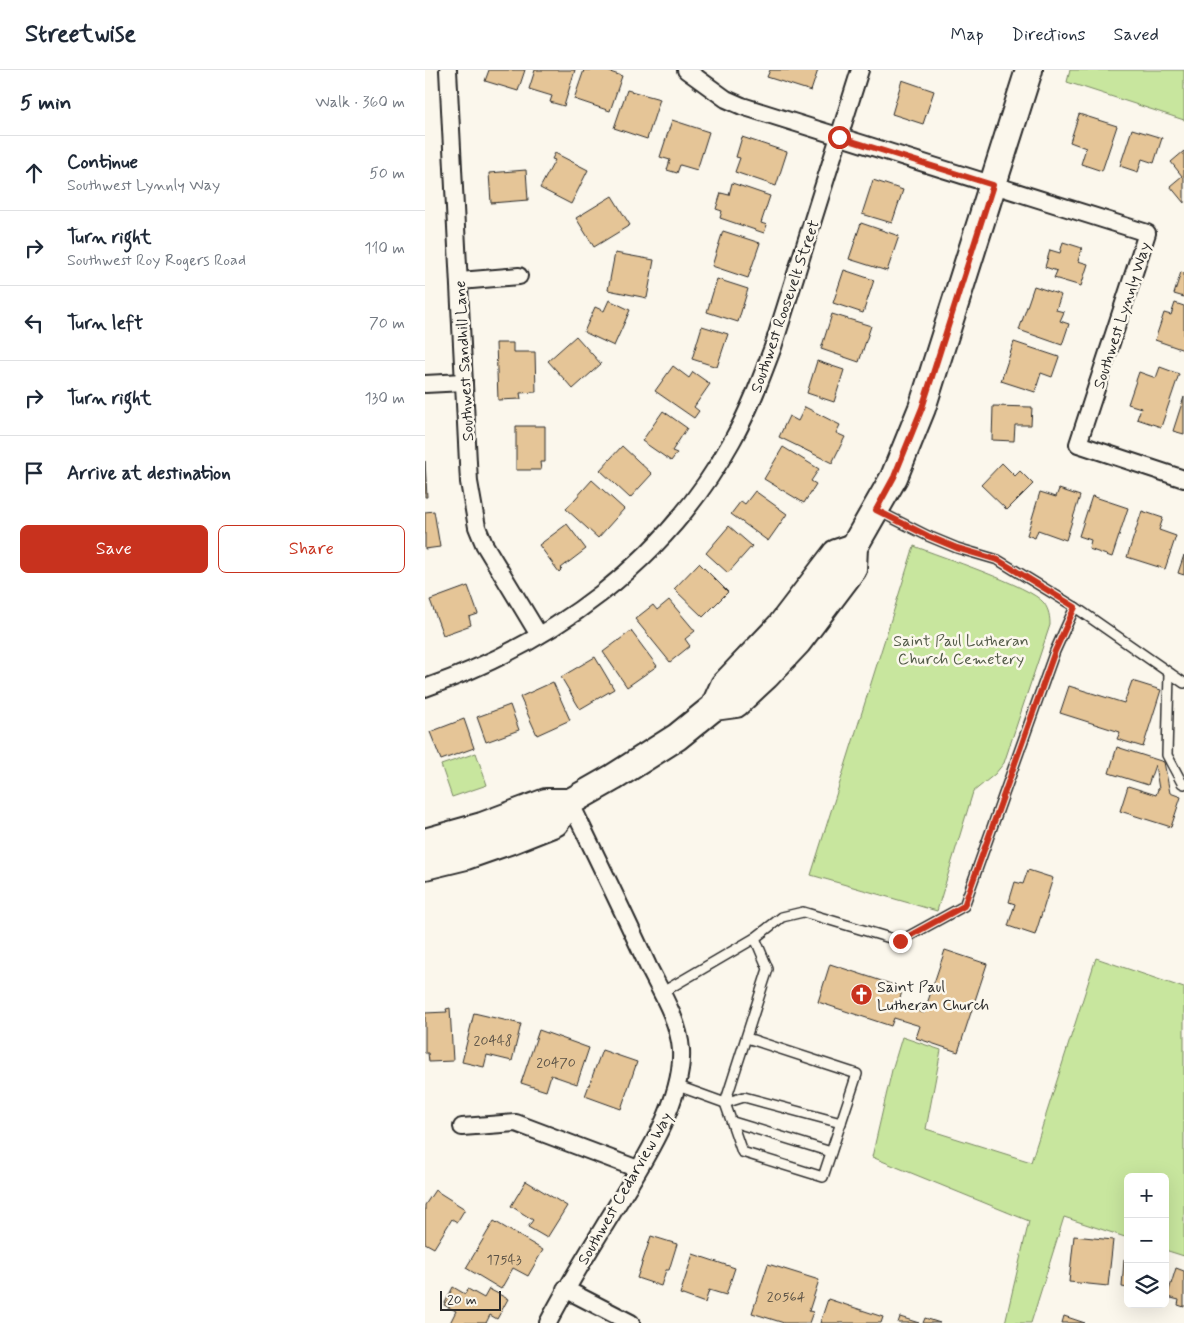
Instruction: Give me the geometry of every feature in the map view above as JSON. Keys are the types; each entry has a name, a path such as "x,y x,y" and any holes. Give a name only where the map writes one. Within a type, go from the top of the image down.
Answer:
{"main road":[{"path":"425,866 512,840 555,823 570,802 649,756 677,737 714,707 736,704 798,642 853,569 854,547 894,477 922,408 1029,70"},
{"path":"425,842 482,826 546,802 570,802"}],"street":[{"name":"Southwest Sandhill Lane","path":"448,70 469,482 477,527 484,544 539,635"},
{"name":"Southwest Lynnly Way","path":"686,70 718,93 742,106 1147,233 1079,444 1184,479"},
{"name":"Southwest Roosevelt Street","path":"425,688 482,666 539,635 588,605 609,589 643,557 663,536 702,488 732,441 758,388 773,347 860,70"},
{"path":"460,281 519,276"},
{"path":"425,384 464,382"},
{"name":"Southwest Cedarview Way","path":"548,1323 565,1290 638,1169 671,1107 678,1086 681,1065 681,1049 677,1027 570,802"},
{"path":"462,1127 516,1123 638,1169"},
{"path":"565,1290 631,1323"}],"lane":[{"path":"876,510 950,545 998,560 1075,607 1184,683"},
{"path":"661,993 755,938 783,917 803,912 900,941 964,906 1055,651 1075,607"},
{"path":"1169,674 1167,755 1184,784"},
{"path":"747,1038 857,1074 823,1177 742,1152 725,1103 768,969 755,938"},
{"path":"678,1086 725,1103 743,1097 841,1123"},
{"path":"733,1122 831,1152"}],"green space":[{"path":"1070,70 1184,70 1184,120 1067,82"},
{"name":"Saint Paul Lutheran Church Cemetery","path":"914,546 1022,588 1044,603 1050,622 1004,763 995,774 973,792 937,911 811,875"},
{"path":"476,753 487,785 452,797 441,765"},
{"path":"1096,958 1184,988 1184,1256 1169,1251 1169,1173 1124,1173 1124,1237 1064,1217 1031,1323 1005,1323 1029,1221 872,1157 892,1070 902,1037 941,1050 926,1129 1031,1162"}],"building":[{"path":"489,70 525,70 518,91 485,81"},
{"path":"535,70 575,70 564,106 550,102 552,96 529,89"},
{"path":"584,70 604,70 622,76 610,111 574,99"},
{"path":"770,70 818,70 811,91 767,77"},
{"path":"902,80 934,91 923,124 892,114"},
{"path":"627,90 660,99 647,139 614,128"},
{"path":"1079,114 1117,126 1102,171 1081,164 1086,148 1070,142"},
{"path":"672,120 709,132 697,170 680,165 677,173 667,170 670,160 660,157"},
{"path":"1132,129 1162,138 1154,163 1142,159 1138,172 1120,166"},
{"path":"742,137 787,152 776,186 735,172 740,158 736,157"},
{"path":"1184,151 1184,203 1170,186 1182,176 1171,162"},
{"path":"555,153 588,170 571,204 540,188 555,160 552,159"},
{"path":"526,170 528,200 491,203 489,173"},
{"path":"873,180 903,190 892,223 862,214"},
{"path":"732,183 770,196 761,223 767,225 764,233 720,218 722,211 716,209 721,193 729,195"},
{"path":"612,196 630,225 594,247 576,218"},
{"path":"861,223 899,236 887,271 849,259"},
{"path":"723,231 760,243 748,278 712,266"},
{"path":"1063,242 1082,248 1078,261 1088,264 1081,286 1054,278 1057,271 1045,267 1050,250 1060,253"},
{"path":"615,253 654,260 647,298 608,290"},
{"path":"844,270 874,280 863,313 833,303"},
{"path":"1181,272 1184,273 1184,297 1174,294"},
{"path":"717,279 748,289 738,322 707,312"},
{"path":"1034,286 1061,295 1056,310 1064,312 1060,321 1069,324 1062,345 1019,330"},
{"path":"609,300 630,310 614,346 584,332 595,307 604,311"},
{"path":"1175,303 1184,306 1184,350 1155,340 1164,313 1171,315"},
{"path":"832,314 871,326 859,362 821,349"},
{"path":"702,326 728,334 717,367 692,359"},
{"path":"576,336 601,364 573,389 548,361"},
{"path":"1014,342 1059,357 1052,377 1041,373 1035,392 1001,381"},
{"path":"496,343 513,343 513,352 535,352 536,392 520,393 521,399 498,400"},
{"path":"817,361 844,370 834,402 807,393"},
{"path":"673,366 689,378 693,372 710,384 694,407 699,411 694,418 655,391"},
{"path":"1160,367 1179,374 1161,427 1137,419 1141,408 1128,404 1139,372 1156,378"},
{"path":"1184,397 1184,434 1173,431"},
{"path":"993,406 1032,407 1031,425 1015,425 1014,441 992,440"},
{"path":"805,407 840,425 836,433 845,437 832,463 779,437 789,416 798,421"},
{"path":"663,411 687,428 672,451 677,453 671,461 642,441"},
{"path":"516,426 545,426 545,462 540,462 541,470 516,470"},
{"path":"622,446 652,474 630,498 600,470"},
{"path":"783,447 819,469 811,481 816,484 804,503 764,479"},
{"path":"425,461 427,497 425,497"},
{"path":"1002,463 1015,476 1020,471 1033,484 1007,510 981,485"},
{"path":"592,480 624,509 598,538 566,509"},
{"path":"1059,489 1080,496 1066,540 1038,530 1035,538 1027,535 1040,492 1056,497"},
{"path":"755,491 787,514 768,541 731,514 741,501 745,504"},
{"path":"1092,496 1128,508 1112,557 1089,549 1091,540 1079,536"},
{"path":"434,511 440,547 425,549 425,512"},
{"path":"1142,511 1163,518 1159,530 1176,536 1165,569 1127,557"},
{"path":"567,524 586,549 561,568 559,572 539,545"},
{"path":"729,526 752,546 728,573 706,553"},
{"path":"1184,555 1184,575 1178,573"},
{"path":"699,563 728,592 703,617 674,589"},
{"path":"468,586 478,614 469,617 471,625 443,635 430,600"},
{"path":"669,600 695,631 685,639 690,646 670,662 635,619 653,605 657,610"},
{"path":"631,631 657,666 627,687 603,652"},
{"path":"595,657 614,689 580,709 561,677"},
{"path":"1132,681 1161,690 1143,747 1117,739 1120,732 1060,713 1069,686 1124,703"},
{"path":"553,682 570,720 537,735 520,697"},
{"path":"510,705 519,730 486,742 477,717"},
{"path":"464,719 474,748 441,760 430,732"},
{"path":"1117,747 1164,762 1170,793 1181,797 1171,827 1120,811 1128,786 1156,795 1159,789 1155,765 1148,785 1109,773"},
{"path":"1028,870 1053,878 1035,935 1008,926 1015,904 1009,902 1015,882 1023,884"},
{"name":"Saint Paul Lutheran Church","path":"945,950 987,964 958,1052 916,1038 920,1026 894,1018 891,1026 818,1002 830,964 903,988 898,1005 924,1013"},
{"path":"450,1008 453,1061 429,1062 428,1053 425,1053 425,1013 447,1012 446,1009"},
{"path":"474,1013 521,1024 512,1061 487,1055 484,1067 462,1062"},
{"path":"539,1030 589,1048 577,1084 551,1075 546,1091 521,1083"},
{"path":"602,1050 637,1062 621,1109 585,1096"},
{"path":"526,1181 567,1206 547,1238 528,1227 533,1220 511,1206"},
{"path":"435,1190 465,1209 457,1222 452,1219 434,1248 425,1243 425,1205"},
{"path":"494,1221 543,1250 528,1276 513,1268 501,1289 466,1268"},
{"path":"651,1236 677,1244 669,1270 666,1270 661,1286 637,1278"},
{"path":"1074,1236 1113,1240 1108,1286 1069,1282"},
{"path":"693,1254 735,1268 726,1295 709,1290 705,1303 680,1294"},
{"path":"1124,1259 1124,1287 1122,1287"},
{"path":"768,1264 819,1280 809,1311 813,1312 809,1323 784,1323 752,1313"},
{"path":"1176,1268 1184,1271 1184,1307 1178,1305 1179,1300 1169,1298 1169,1291"},
{"path":"453,1287 465,1294 468,1289 484,1298 489,1289 508,1299 497,1319 490,1315 486,1323 450,1323 456,1311 444,1305"},
{"path":"828,1299 883,1317 881,1323 820,1323"},
{"path":"1064,1316 1085,1323 1062,1323"},
{"path":"900,1317 919,1323 898,1323"},
{"path":"925,1318 940,1323 923,1323"}],"place":[{"name":"Saint Paul Lutheran Church","path":"861,995"}],"route":[{"path":"839,137 993,185 922,408 894,477 876,510 957,548 998,560 1075,607 1055,651 964,906 900,941"}]}
